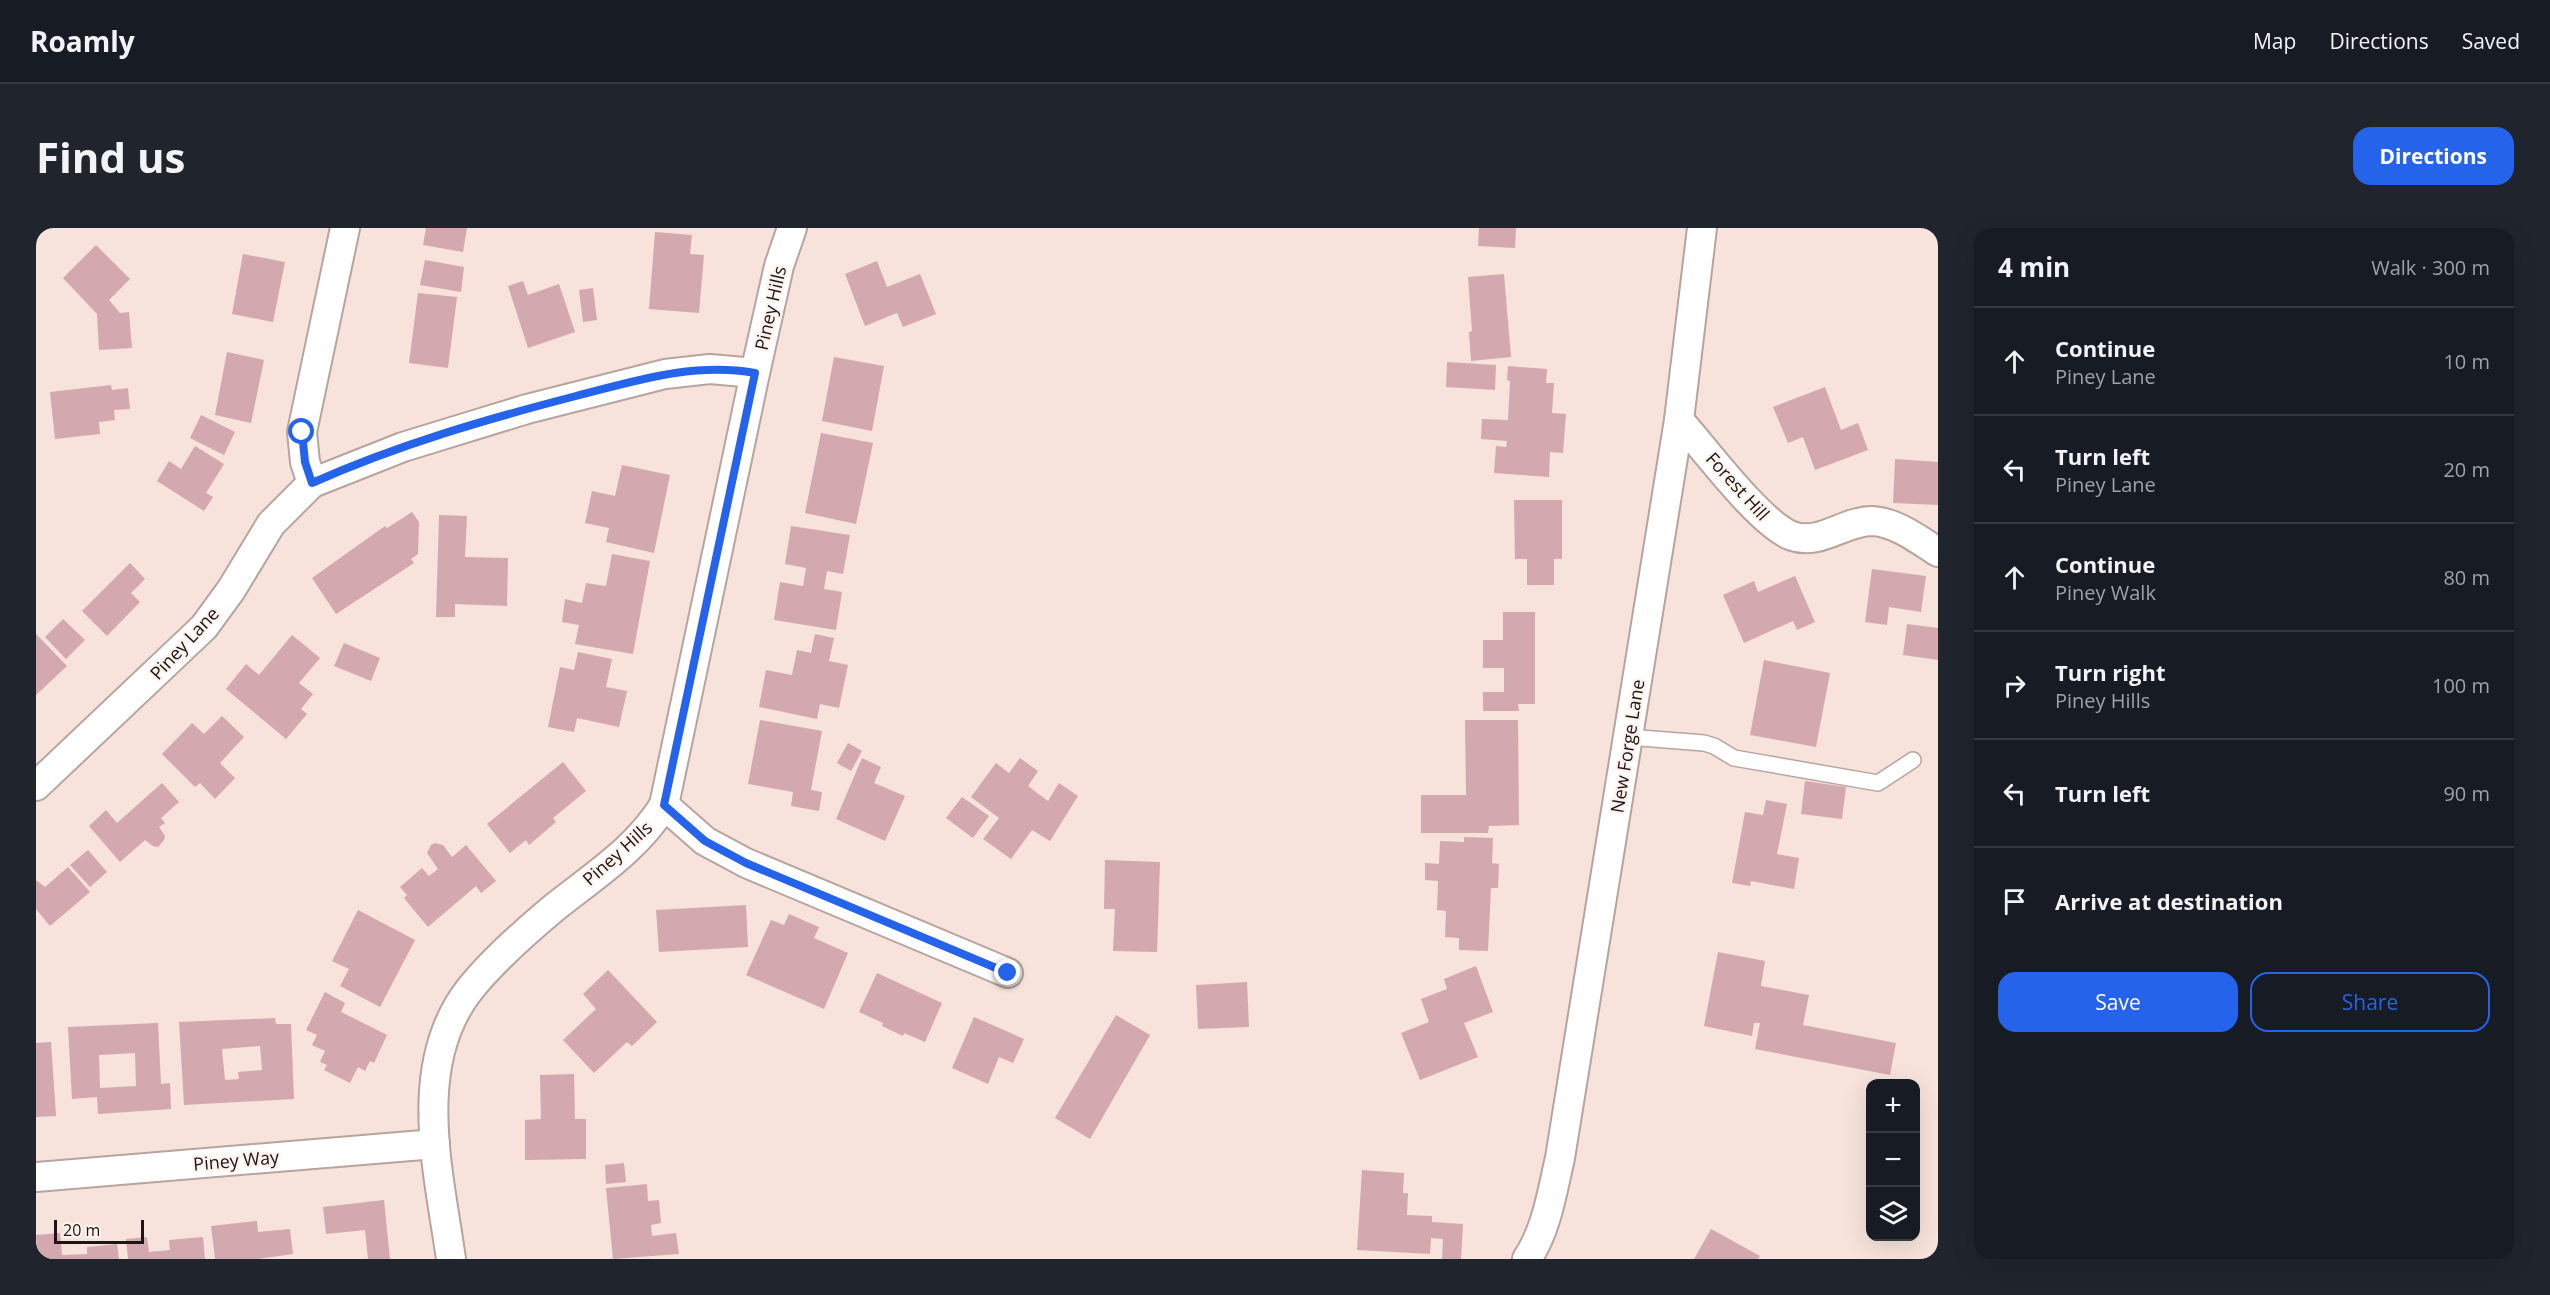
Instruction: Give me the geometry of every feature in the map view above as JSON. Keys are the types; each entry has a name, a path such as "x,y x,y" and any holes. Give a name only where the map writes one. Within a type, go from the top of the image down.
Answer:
{"street":[{"path":"312,483 305,462 302,432 345,228"},
{"name":"Piney Hills","path":"451,1259 435,1144 433,1102 439,1057 452,1020 469,991 498,958 546,915 626,851 650,827 664,805 755,373 779,266 792,228"},
{"name":"New Forge Lane","path":"1527,1259 1534,1249 1545,1221 1560,1158 1679,420 1702,228"},
{"name":"Piney Lane","path":"36,786 204,627 231,591 271,524 312,483 403,447 527,409 665,374 710,369 755,373"},
{"name":"Forest Hill","path":"1679,420 1768,522 1792,536 1810,539 1855,523 1873,521 1889,524 1938,552"},
{"path":"664,805 705,841 746,863 1008,973"},
{"name":"Piney Way","path":"36,1177 435,1144"}],"lane":[{"path":"1628,737 1704,743 1734,758 1878,783 1912,760"}],"building":[{"path":"426,228 467,228 463,252 423,245"},
{"path":"1479,228 1516,228 1515,248 1478,246"},
{"path":"655,232 692,235 690,254 704,255 699,313 649,309"},
{"path":"96,245 130,279 109,300 120,313 129,312 132,348 99,350 97,314 63,278"},
{"path":"243,254 285,262 273,322 232,314"},
{"path":"425,260 464,267 461,292 420,285"},
{"path":"877,261 887,287 920,274 936,314 903,327 897,313 865,326 845,274"},
{"path":"1504,274 1511,357 1471,361 1469,332 1472,331 1468,277"},
{"path":"523,281 528,295 559,284 575,332 528,348 508,286"},
{"path":"593,288 597,320 583,322 579,290"},
{"path":"418,293 457,297 448,368 409,363"},
{"path":"227,352 264,360 251,423 215,415"},
{"path":"834,357 884,366 872,431 822,421"},
{"path":"1447,362 1496,365 1495,390 1446,387"},
{"path":"1508,366 1547,369 1546,383 1554,383 1552,413 1566,414 1563,453 1550,452 1549,477 1494,473 1496,446 1506,447 1507,441 1481,439 1482,419 1508,420 1510,381 1507,380"},
{"path":"111,385 112,390 128,388 130,409 114,410 115,420 99,422 100,434 55,439 50,392"},
{"path":"1825,387 1841,430 1858,423 1868,450 1815,470 1803,437 1788,443 1773,407"},
{"path":"201,415 235,432 224,455 190,438"},
{"path":"821,433 873,443 856,524 805,513"},
{"path":"195,446 224,464 206,493 213,497 204,511 157,481 169,461 181,469"},
{"path":"1895,459 1938,462 1938,505 1893,503"},
{"path":"622,465 670,475 654,553 606,542 609,528 585,523 592,491 615,496"},
{"path":"1514,500 1562,500 1562,559 1554,559 1554,585 1527,585 1527,559 1515,559"},
{"path":"412,512 419,522 418,554 411,559 414,563 336,614 312,578 385,526 387,528"},
{"path":"439,515 467,516 465,557 508,558 507,606 455,604 455,617 436,617"},
{"path":"791,526 850,535 843,574 827,571 824,589 842,592 836,630 774,620 780,582 803,586 806,568 785,564"},
{"path":"612,554 650,561 633,654 575,644 579,625 562,622 565,599 582,603 586,583 606,586"},
{"path":"130,563 145,579 131,593 140,602 107,636 82,611"},
{"path":"1872,569 1926,576 1921,612 1889,607 1887,625 1865,622"},
{"path":"1795,576 1815,622 1797,630 1793,621 1744,643 1723,595 1754,581 1758,592"},
{"path":"1503,612 1535,612 1535,704 1518,704 1519,711 1483,711 1483,692 1504,692 1504,668 1483,668 1483,640 1503,640"},
{"path":"63,619 85,640 66,659 45,637"},
{"path":"1907,624 1938,628 1938,660 1903,655"},
{"path":"36,634 67,666 36,695"},
{"path":"815,634 834,638 829,661 848,665 839,708 820,704 817,719 759,707 766,670 792,675 797,650 811,653"},
{"path":"292,635 320,658 299,683 313,694 301,709 307,714 286,739 226,689 246,664 259,675"},
{"path":"344,643 380,658 371,681 334,666"},
{"path":"578,652 612,659 606,687 627,691 619,727 577,718 574,732 548,727 560,667 574,670"},
{"path":"1764,660 1830,673 1816,747 1750,735"},
{"path":"222,716 244,737 220,763 235,778 215,799 200,783 195,787 162,754 192,723 204,734"},
{"path":"760,720 822,731 811,790 822,792 819,811 791,806 793,792 748,784"},
{"path":"1465,720 1518,720 1519,825 1489,826 1488,833 1421,833 1421,795 1466,795"},
{"path":"848,743 862,751 851,771 837,763"},
{"path":"862,758 881,767 874,783 905,796 885,841 836,819"},
{"path":"1020,758 1038,771 1028,786 1048,801 1059,783 1078,796 1050,841 1032,830 1011,859 983,839 999,818 971,797 996,763 1009,773"},
{"path":"563,762 586,791 553,818 556,822 529,845 526,840 510,853 487,824"},
{"path":"1805,781 1846,787 1842,819 1801,814"},
{"path":"162,783 179,802 161,818 165,823 159,827 165,836 164,840 158,847 145,840 120,862 89,826 106,810 117,823"},
{"path":"962,797 989,816 973,838 946,818"},
{"path":"1766,800 1787,804 1777,854 1799,858 1794,889 1751,881 1750,886 1732,883 1745,812 1763,815"},
{"path":"1464,837 1493,838 1492,863 1499,864 1498,888 1491,888 1488,951 1459,950 1459,938 1445,937 1446,911 1437,910 1438,881 1425,880 1425,863 1439,864 1440,841 1464,842"},
{"path":"435,843 443,845 452,857 466,845 496,881 481,893 476,886 428,927 404,898 407,895 400,887 422,868 429,876 438,869 427,853 431,845"},
{"path":"88,850 107,872 90,887 70,865"},
{"path":"1105,860 1160,862 1157,952 1113,951 1115,909 1104,909"},
{"path":"68,867 90,892 50,926 36,909 36,880 45,887"},
{"path":"746,905 748,947 659,952 656,910"},
{"path":"358,910 415,940 380,1007 340,986 349,969 332,961"},
{"path":"789,914 819,927 814,938 848,953 824,1009 746,975 771,920 784,925"},
{"path":"1718,952 1765,961 1761,986 1809,995 1803,1025 1896,1043 1890,1075 1755,1049 1760,1023 1754,1023 1752,1036 1704,1026"},
{"path":"1476,966 1493,1012 1464,1023 1478,1057 1420,1080 1401,1033 1429,1022 1421,999 1447,989 1444,979"},
{"path":"608,970 657,1022 632,1046 627,1042 594,1073 563,1040 596,1009 583,994"},
{"path":"877,973 942,1003 925,1042 904,1033 903,1036 882,1026 883,1023 859,1012"},
{"path":"1247,982 1249,1027 1198,1029 1196,985"},
{"path":"325,992 345,1003 341,1012 387,1035 374,1063 370,1061 365,1071 358,1067 350,1083 324,1070 327,1065 320,1062 325,1051 312,1045 317,1035 306,1030"},
{"path":"1116,1015 1150,1035 1090,1139 1055,1118"},
{"path":"974,1017 1024,1039 1013,1063 999,1057 988,1084 952,1068"},
{"path":"275,1018 276,1024 291,1024 294,1099 184,1105 179,1022","holes":["260,1046 262,1070 238,1072 239,1079 225,1080 222,1049"]},
{"path":"158,1023 161,1084 170,1083 171,1109 98,1114 97,1097 72,1099 68,1027","holes":["135,1053 136,1086 100,1088 99,1055"]},
{"path":"51,1042 56,1116 36,1117 36,1043"},
{"path":"574,1074 575,1119 586,1119 586,1159 525,1160 525,1120 541,1119 540,1075"},
{"path":"624,1163 626,1182 606,1184 605,1165"},
{"path":"1362,1170 1404,1173 1403,1193 1408,1193 1407,1215 1432,1216 1432,1222 1463,1224 1461,1259 1442,1259 1443,1239 1431,1238 1430,1254 1357,1250"},
{"path":"647,1184 648,1201 659,1200 661,1223 651,1225 652,1236 676,1233 679,1254 613,1259 606,1188"},
{"path":"384,1200 390,1259 368,1259 365,1230 326,1234 323,1207"},
{"path":"257,1221 258,1232 290,1229 293,1254 258,1259 215,1259 211,1226"},
{"path":"1711,1229 1760,1256 1758,1259 1694,1259"},
{"path":"60,1233 62,1255 87,1254 87,1247 117,1244 119,1259 38,1259 36,1235"},
{"path":"147,1237 149,1252 170,1250 169,1240 203,1237 205,1259 128,1259 126,1239"}],"route":[{"path":"302,432 305,462 312,483 355,464 403,447 527,409 665,374 710,369 733,369 755,373 664,805 705,841 746,863 1008,973"}]}
